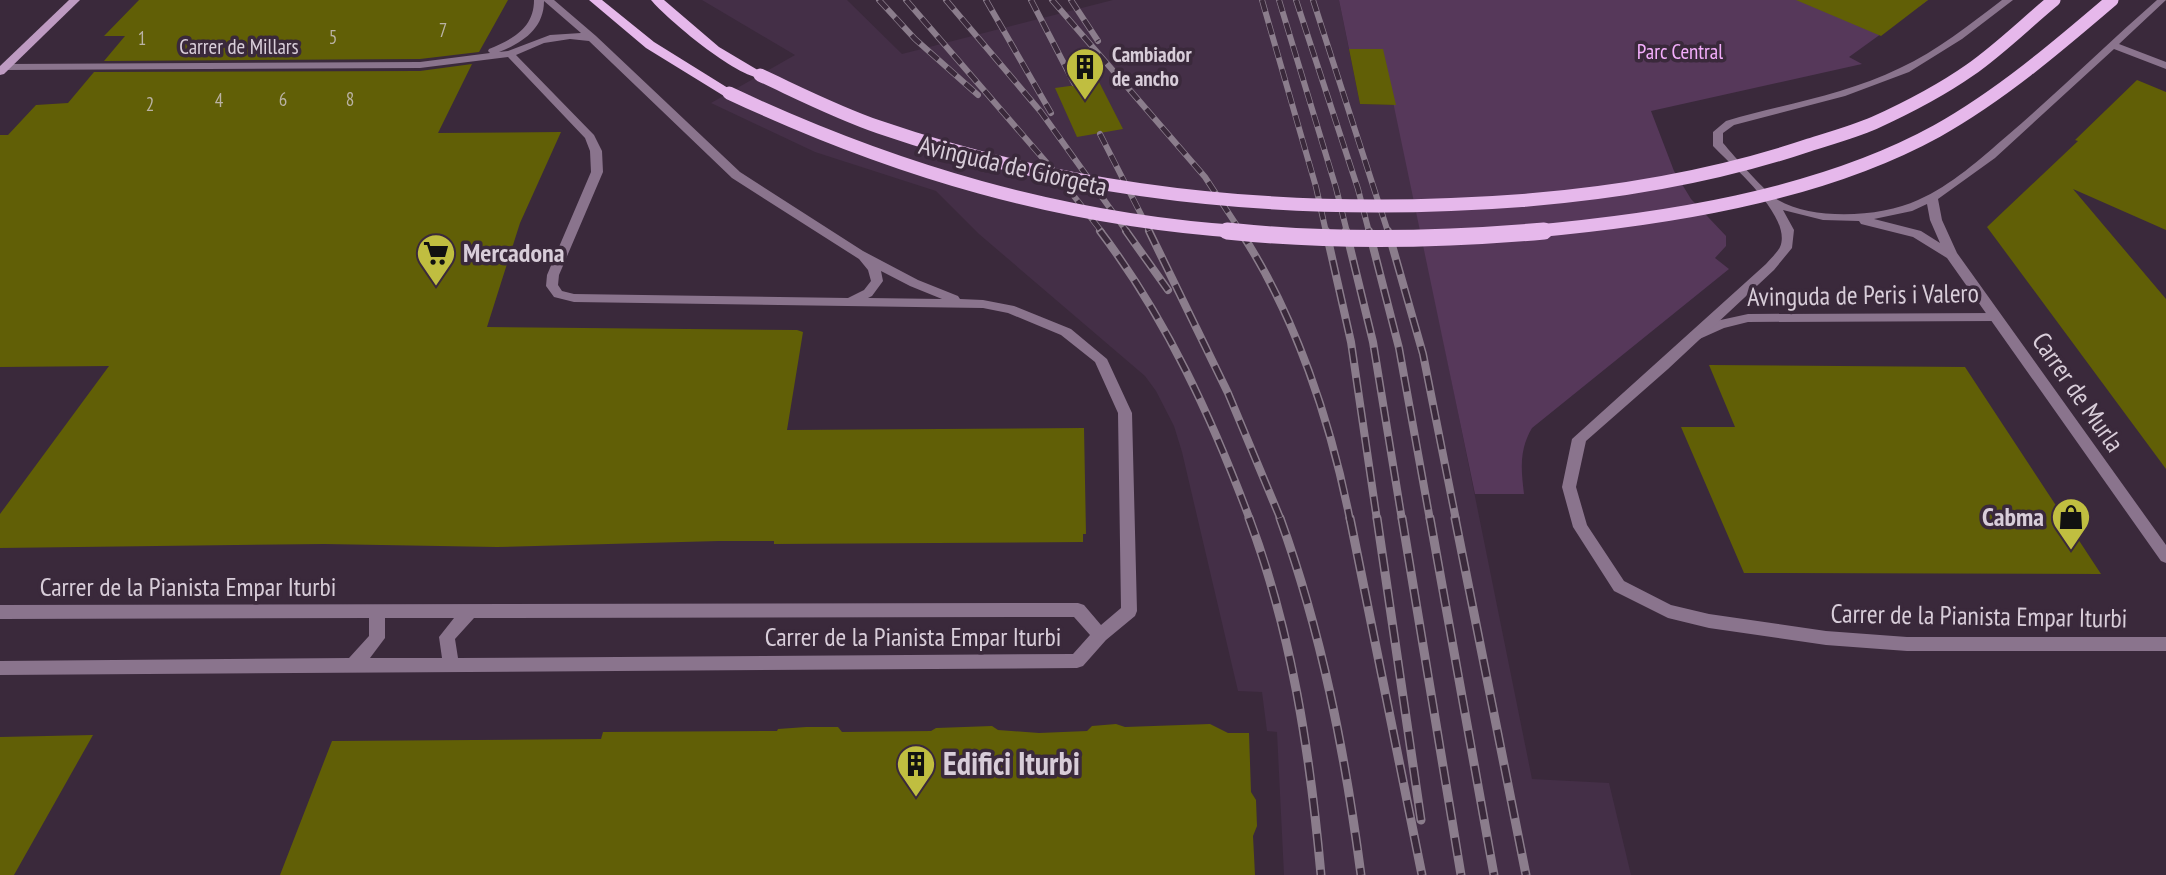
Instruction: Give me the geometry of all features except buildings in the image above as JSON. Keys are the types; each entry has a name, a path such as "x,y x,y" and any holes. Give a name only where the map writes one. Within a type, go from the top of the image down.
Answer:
{"main road":[{"path":"3,69 75,0"},
{"name":"Avinguda de Giorgeta","path":"595,0 650,45 729,93 805,129 888,161 1014,195 1100,213 1173,224 1311,236 1463,237 1564,230 1647,220 1739,202 1816,180 1909,146 2008,87 2112,0"},
{"name":"Avinguda de Giorgeta","path":"657,0 715,50 760,75 878,127 940,146 1068,178 1199,196 1293,205 1440,206 1607,193 1683,180 1803,148 1871,124 1969,71 2054,0"}],"street":[{"name":"Carrer de Millars","path":"472,58 516,41 528,32 538,19 539,0"},
{"path":"548,0 592,38 736,175 859,254 914,283 962,302"},
{"name":"Avinguda de Peris i Valero","path":"1663,366 1770,267 1786,248 1788,230 1773,202 1726,156 1717,144 1718,132 1730,122 1870,84 1905,70 1965,34 2008,0"},
{"name":"Avinguda de Peris i Valero","path":"1773,202 1811,216 1849,219 1910,208 1932,197 1975,170 2056,101 2112,45 2163,0"},
{"name":"Carrer de Millars","path":"3,69 420,65 510,54 542,39 562,34 592,38"},
{"path":"2112,45 2166,66"},
{"path":"510,54 515,62 572,116 590,137 596,151 597,172 553,275 552,286 558,295 575,298 962,302 1010,309 1066,332 1100,359 1125,413 1129,611 1100,635"},
{"name":"Carrer de Murla","path":"1932,197 1936,220 1951,254 2166,557"},
{"name":"Carrer de Murla","path":"1849,219 1917,234 1951,254"},
{"path":"851,301 868,293 877,281 874,269 859,254"},
{"name":"Avinguda de Peris i Valero","path":"1692,337 1721,324 1748,318 1995,317"},
{"name":"Carrer de la Pianista Empar Iturbi","path":"1663,366 1579,439 1569,487 1580,527 1619,586 1668,611 1764,629 1908,644 2166,644"},
{"name":"Carrer de la Pianista Empar Iturbi","path":"0,612 1078,610 1100,635 1077,661 0,668"},
{"path":"353,666 377,638 377,611"},
{"path":"451,665 447,637 470,611"}],"shaded area":[{"path":"702,0 847,0 902,54 1113,0 1339,0 1360,104 1396,105 1532,779 1609,783 1631,875 1284,875 1277,732 1267,731 1262,692 1238,691 1182,452 1174,426 1156,391 1145,376 979,234 936,191 815,152 711,103 795,55"}],"green space":[{"name":"Parc Central","path":"1339,0 1928,0 1849,57 1862,64 1651,111 1674,171 1691,199 1726,236 1726,246 1715,258 1729,269 1532,428 1522,460 1524,494 1475,494 1382,49 1349,49"}],"railway":[{"path":"879,0 915,39 978,95"},
{"path":"906,0 1059,177 1102,232"},
{"path":"946,0 1041,112 1127,232"},
{"path":"986,0 1051,113"},
{"path":"1031,0 1074,83"},
{"path":"1052,0 1205,177 1241,232"},
{"path":"1071,0 1098,41"},
{"path":"1262,0 1316,187 1326,232"},
{"path":"1279,0 1347,232"},
{"path":"1296,0 1358,189 1369,232"},
{"path":"1313,0 1388,232"},
{"path":"1100,134 1150,232"},
{"path":"1100,231 1146,299 1186,370 1220,444 1250,520"},
{"path":"1126,231 1168,290"},
{"path":"1149,231 1228,393 1281,520"},
{"path":"1240,231 1260,263 1294,333 1333,446 1350,520"},
{"path":"1326,231 1351,342 1377,520"},
{"path":"1346,231 1373,342 1402,520"},
{"path":"1369,231 1399,348 1430,520"},
{"path":"1388,231 1423,354 1456,520"},
{"path":"1249,518 1264,561 1288,649 1305,739 1321,875"},
{"path":"1280,518 1308,606 1330,694 1348,784 1361,875"},
{"path":"1350,518 1422,875"},
{"path":"1377,518 1421,820"},
{"path":"1402,518 1461,875"},
{"path":"1430,518 1494,875"},
{"path":"1455,518 1526,875"}],"place":[{"name":"Cambiador de ancho","path":"1085,101"},
{"name":"Mercadona","path":"436,287"},
{"name":"Cabma","path":"2071,551"},
{"name":"Edifici Iturbi","path":"916,798"}]}
